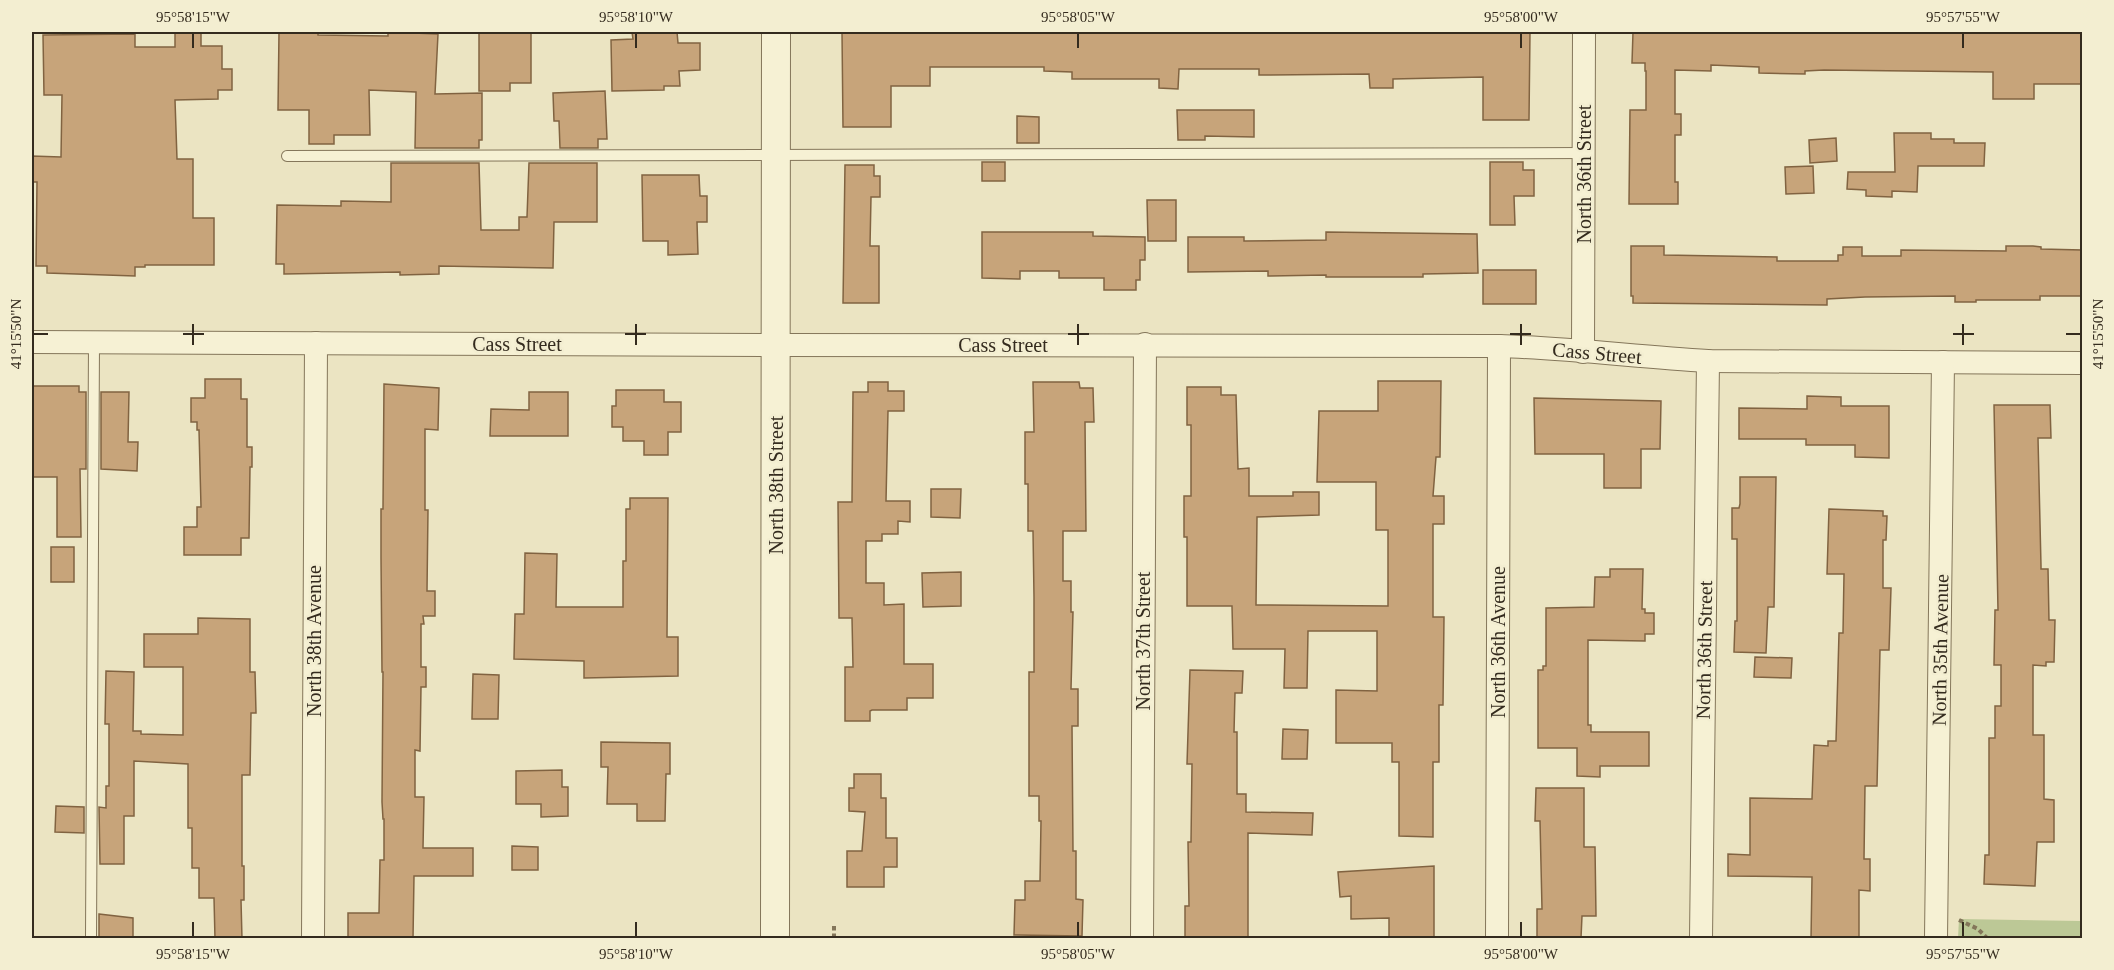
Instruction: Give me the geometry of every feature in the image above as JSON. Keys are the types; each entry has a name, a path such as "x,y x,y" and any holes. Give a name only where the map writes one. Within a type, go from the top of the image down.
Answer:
{"street":[{"name":"North 38th Street","path":"775,939 776,32"},
{"name":"North 36th Street","path":"1583,352 1584,32"},
{"name":"Cass Street","path":"32,342 1499,346 1708,361 2082,363"},
{"name":"North 38th Avenue","path":"313,939 316,343"},
{"name":"North 37th Street","path":"1142,939 1145,344"},
{"name":"North 36th Avenue","path":"1497,939 1499,346"},
{"name":"North 36th Street","path":"1701,939 1708,361"},
{"name":"North 35th Avenue","path":"1936,939 1943,362"}],"lane":[{"path":"287,156 1584,153"},
{"path":"91,939 94,342"}],"path":[{"path":"1959,920 1977,929 1987,939"},
{"path":"834,923 834,939"}],"green space":[{"path":"1959,919 2082,921 2082,938 1958,938"}],"building":[{"path":"201,32 201,46 222,46 222,69 232,69 232,90 218,90 218,99 175,100 177,159 193,159 193,218 214,218 214,265 145,265 145,267 135,267 135,276 47,273 47,266 36,266 37,182 32,182 32,156 61,157 62,95 44,95 43,35 135,34 135,47 175,47 175,33"},
{"path":"279,32 388,36 388,32 438,34 435,94 482,93 482,140 479,140 479,148 415,148 416,92 369,90 370,135 334,135 334,144 309,144 309,110 278,110"},
{"path":"632,32 677,32 678,43 700,43 700,70 679,71 680,86 664,86 664,90 612,91 611,40 633,39"},
{"path":"842,32 1530,32 1529,120 1483,120 1483,77 1393,79 1393,88 1370,88 1369,74 1259,75 1259,69 1179,69 1178,89 1159,88 1159,79 1072,79 1072,72 1044,71 1044,67 930,67 930,86 891,86 891,127 843,127"},
{"path":"1633,32 2081,32 2081,84 2034,84 2034,99 1993,99 1993,72 1824,70 1805,71 1805,74 1759,73 1759,67 1711,65 1711,71 1675,70 1675,114 1681,114 1681,135 1675,135 1675,182 1678,182 1678,204 1629,204 1630,110 1646,110 1645,63 1632,63"},
{"path":"479,33 531,33 531,83 510,83 510,91 479,91"},
{"path":"605,91 607,139 598,139 598,148 560,148 559,121 554,121 553,93"},
{"path":"1177,110 1254,110 1254,137 1205,136 1205,140 1178,140"},
{"path":"1017,116 1039,117 1039,143 1017,143"},
{"path":"1894,133 1931,133 1931,139 1954,139 1954,143 1985,143 1984,166 1918,166 1917,192 1892,191 1892,197 1866,196 1866,190 1847,189 1848,172 1895,172"},
{"path":"1836,138 1837,161 1810,163 1809,140"},
{"path":"982,162 1005,162 1005,181 982,181"},
{"path":"1490,162 1523,162 1523,170 1534,170 1534,196 1514,196 1515,225 1490,225"},
{"path":"391,163 479,163 481,230 519,230 519,217 527,217 529,163 597,163 597,222 554,222 553,268 439,266 439,274 400,275 400,272 284,274 284,264 276,264 277,205 341,206 341,201 391,202"},
{"path":"845,165 874,165 874,176 880,176 880,197 871,197 870,246 879,246 879,303 843,303"},
{"path":"1813,166 1814,193 1786,194 1785,167"},
{"path":"642,175 699,175 700,196 707,196 707,222 697,222 698,254 668,255 668,241 643,241"},
{"path":"1147,200 1176,200 1176,241 1148,241"},
{"path":"982,232 1093,232 1093,236 1145,237 1145,260 1140,260 1140,280 1136,280 1136,290 1104,290 1104,278 1059,278 1059,271 1020,271 1020,279 982,278"},
{"path":"1326,232 1477,234 1478,273 1423,274 1423,277 1326,277 1326,275 1268,276 1268,271 1188,272 1188,237 1244,237 1244,241 1326,240"},
{"path":"1631,246 1664,246 1664,255 1777,257 1777,261 1838,261 1838,255 1843,255 1843,247 1862,247 1862,256 1901,256 1901,250 2006,251 2006,246 2082,250 2082,296 2040,296 2040,300 1976,300 1976,302 1955,302 1955,296 1865,297 1827,299 1827,305 1633,303"},
{"path":"1483,270 1536,270 1536,304 1483,304"},
{"path":"205,379 241,379 241,399 247,399 247,447 252,447 252,467 250,467 249,538 241,538 241,555 184,555 184,527 197,527 197,507 201,507 199,430 197,430 197,422 191,422 191,398 205,398"},
{"path":"1378,381 1441,381 1440,457 1436,457 1433,496 1444,496 1444,524 1433,524 1433,617 1444,617 1443,705 1439,705 1439,762 1433,762 1433,837 1399,836 1399,762 1392,762 1392,743 1336,743 1336,690 1377,691 1377,631 1308,631 1307,688 1284,688 1285,649 1233,649 1232,606 1187,606 1187,537 1184,537 1184,496 1191,496 1191,425 1187,425 1187,387 1221,387 1221,395 1236,395 1238,469 1249,468 1249,496 1293,496 1293,492 1319,492 1319,515 1257,517 1256,605 1388,606 1388,530 1376,530 1376,482 1317,482 1319,411 1378,411"},
{"path":"868,382 888,382 888,391 904,391 904,411 888,411 886,501 910,501 910,522 898,521 898,534 882,534 882,541 866,541 866,583 884,583 884,605 904,604 904,664 933,664 933,698 907,698 907,710 872,710 870,721 845,721 845,667 853,667 852,618 839,618 838,502 852,502 853,392 868,392"},
{"path":"1033,382 1079,382 1080,388 1093,388 1094,422 1085,422 1086,531 1063,531 1063,581 1071,581 1071,612 1073,612 1071,689 1078,689 1078,726 1072,726 1073,851 1076,851 1076,899 1083,900 1082,936 1014,935 1015,900 1025,900 1025,881 1040,881 1039,796 1029,796 1029,672 1034,672 1034,597 1033,531 1028,531 1028,484 1025,484 1025,432 1034,432"},
{"path":"384,384 439,388 438,430 425,429 425,510 428,510 427,591 435,591 435,616 423,616 424,624 421,624 421,667 426,667 426,687 421,687 420,751 415,750 415,797 424,797 423,848 473,848 473,876 414,876 413,939 348,939 348,913 379,913 380,860 384,860 381,509 383,509"},
{"path":"32,386 79,386 79,392 86,392 86,469 80,469 81,537 57,537 57,477 32,477"},
{"path":"616,390 664,390 664,402 681,402 681,432 668,432 668,455 644,455 644,441 623,441 623,427 612,427 612,406 616,406"},
{"path":"101,392 129,392 128,442 138,442 137,471 101,469"},
{"path":"529,392 568,392 568,436 490,436 491,409 529,410"},
{"path":"1807,396 1841,397 1841,406 1889,406 1889,458 1855,457 1855,445 1806,445 1806,439 1739,439 1739,408 1807,409"},
{"path":"1534,398 1661,401 1660,449 1641,449 1641,488 1604,488 1604,454 1535,454"},
{"path":"1994,405 2050,405 2051,438 2038,438 2041,569 2048,569 2049,620 2055,620 2054,662 2046,662 2046,666 2033,665 2033,735 2044,735 2044,799 2054,800 2054,842 2037,842 2035,886 1984,884 1985,855 1989,855 1989,738 1995,738 1995,706 2001,706 2001,665 1994,665 1995,610 1998,610"},
{"path":"1740,477 1776,477 1774,607 1768,607 1766,653 1734,652 1735,621 1737,621 1737,539 1732,539 1732,508 1739,508"},
{"path":"931,489 961,489 960,518 931,517"},
{"path":"630,498 668,498 667,637 678,637 678,676 584,678 584,661 514,659 515,614 524,614 525,553 557,554 556,607 623,607 626,509 630,509"},
{"path":"1829,509 1883,511 1883,516 1887,516 1886,540 1883,540 1883,588 1891,588 1889,650 1880,650 1877,786 1865,786 1864,859 1870,859 1870,891 1859,890 1859,939 1811,939 1812,877 1728,876 1728,854 1750,855 1750,798 1812,799 1814,745 1828,746 1828,741 1836,741 1839,633 1843,633 1844,574 1827,574"},
{"path":"51,547 74,547 74,582 51,582"},
{"path":"1610,569 1643,569 1642,609 1645,609 1645,613 1654,613 1654,634 1645,634 1645,641 1588,640 1588,725 1591,725 1591,732 1649,732 1649,766 1600,766 1600,777 1577,776 1577,748 1538,748 1538,670 1543,670 1543,666 1546,666 1546,608 1594,607 1595,577 1610,577"},
{"path":"961,572 961,606 923,607 922,573"},
{"path":"198,618 250,619 250,672 255,672 256,713 251,713 250,775 242,775 244,900 241,900 242,939 215,939 214,898 199,898 199,868 192,868 192,828 188,828 188,764 134,761 134,816 124,816 124,864 100,864 99,807 106,808 106,786 109,786 109,724 105,724 106,671 134,672 133,731 141,731 141,734 183,735 183,667 144,667 144,634 198,634"},
{"path":"1755,657 1792,658 1791,678 1754,677"},
{"path":"1190,670 1243,671 1242,693 1235,693 1234,732 1237,732 1237,794 1246,794 1246,812 1313,813 1312,835 1248,833 1248,939 1185,939 1185,906 1189,906 1188,842 1191,842 1192,764 1187,764"},
{"path":"473,674 499,675 498,719 472,719"},
{"path":"1283,729 1308,730 1307,759 1282,759"},
{"path":"601,742 670,743 670,774 666,774 665,821 637,821 637,804 607,804 608,767 601,767"},
{"path":"562,770 562,787 568,787 568,816 541,817 541,804 516,804 516,771"},
{"path":"854,774 881,774 881,798 886,798 886,838 897,838 897,867 884,867 884,887 847,887 847,851 862,851 865,812 849,811 849,788 854,788"},
{"path":"1536,788 1584,788 1584,847 1595,847 1596,916 1582,916 1581,938 1537,938 1537,909 1542,909 1540,821 1535,821"},
{"path":"56,806 84,807 84,833 55,832"},
{"path":"512,846 538,847 538,870 512,870"},
{"path":"1434,866 1434,939 1389,939 1389,918 1351,919 1351,896 1340,897 1338,872"},
{"path":"99,914 133,918 133,939 99,939"}]}
